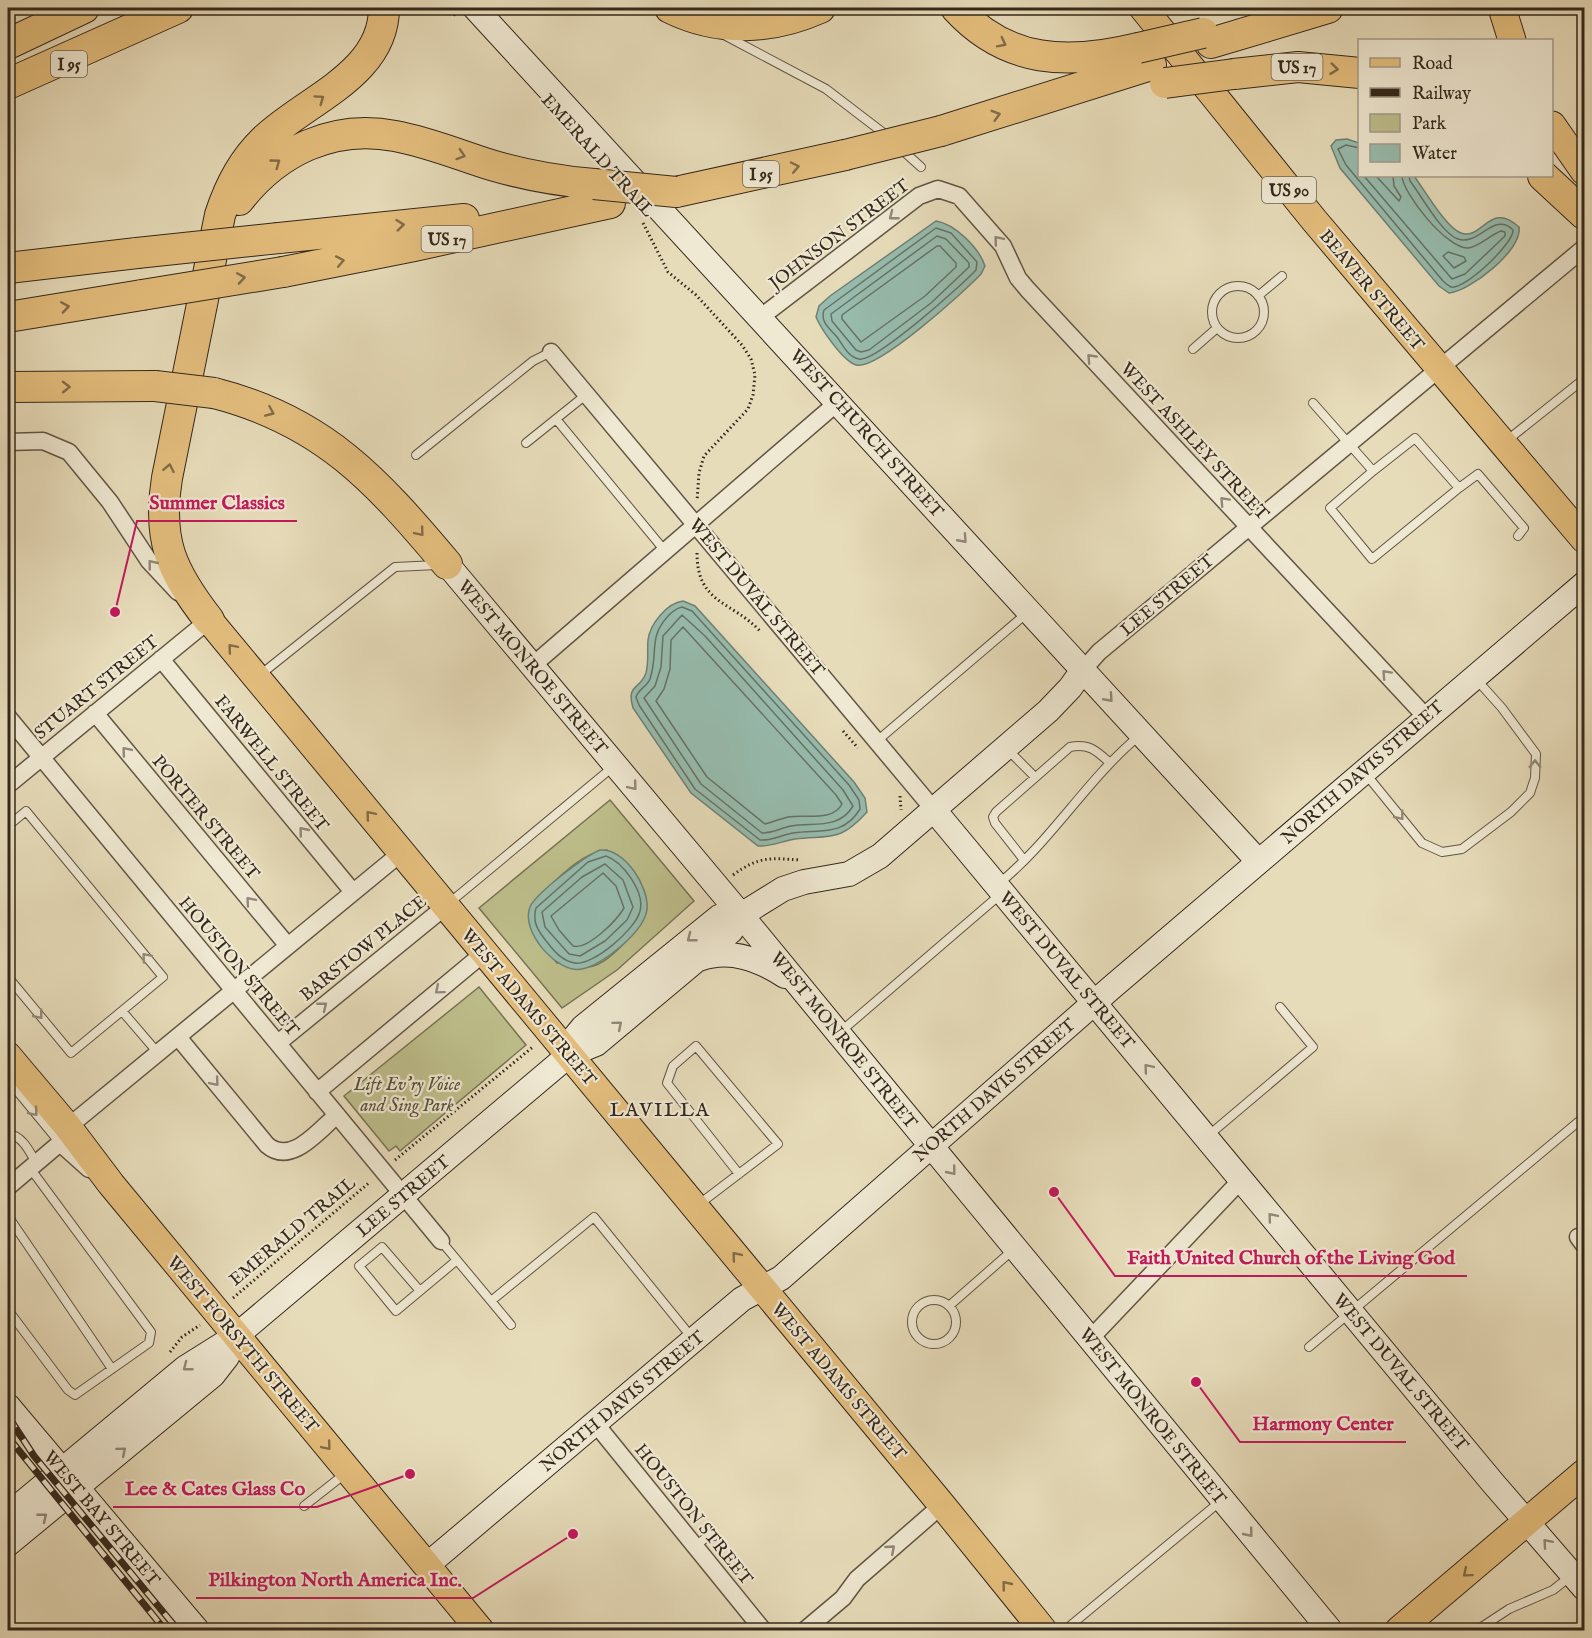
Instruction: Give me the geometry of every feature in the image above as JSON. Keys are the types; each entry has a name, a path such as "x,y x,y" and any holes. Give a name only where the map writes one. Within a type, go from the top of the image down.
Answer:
{"highway":[{"path":"8,44 84,8"},
{"name":"I 95","path":"8,104 78,58 178,8"},
{"path":"208,620 172,560 166,544 163,513 209,262 224,202 245,163 272,133 338,86 358,67 378,34 384,8"},
{"path":"674,9 709,22 753,26 785,21 820,8"},
{"path":"956,8 974,25 999,42 1042,57 1151,66 1207,38 1296,9"},
{"path":"1207,38 1328,8"},
{"path":"8,84 134,28"},
{"name":"I 95","path":"602,194 676,192 845,155 941,131 1151,66"},
{"name":"US 17","path":"1151,66 1234,74 1298,67 1358,73"},
{"path":"209,262 230,214 261,174 296,150 343,135 393,135 530,176 602,194"},
{"path":"1544,177 1584,214"},
{"path":"8,268 279,238 602,194"},
{"name":"US 17","path":"8,317 283,272 414,246 602,194"},
{"path":"8,387 154,386 214,393 284,418 339,451 388,496 447,564"}],"main road":[{"name":"BEAVER STREET","path":"1143,8 1293,196 1584,539"},
{"path":"1502,8 1512,39"},
{"path":"1553,129 1584,171"},
{"name":"WEST ADAMS STREET","path":"208,620 763,1288 1043,1630"},
{"name":"WEST FORSYTH STREET","path":"8,1056 64,1135 122,1199 479,1630"},
{"path":"1399,1630 1584,1473"}],"street":[{"name":"WEST CHURCH STREET","path":"467,14 761,317 1258,861"},
{"name":"JOHNSON STREET","path":"761,317 919,196 928,191 944,190"},
{"name":"WEST ASHLEY STREET","path":"944,190 963,200 1003,246 1018,278 1028,290 1426,717"},
{"name":"LEE STREET","path":"8,1515 185,1368 236,1336 569,1055 596,1044 731,931 741,915 793,885 843,875 865,867 1006,748 1060,699 1099,652 1584,248"},
{"name":"WEST DUVAL STREET","path":"550,352 697,524 1351,1312 1579,1581"},
{"path":"532,666 838,402"},
{"name":"WEST ADAMS STREET","path":"8,442 36,440 57,445 69,452 103,493 149,561 208,620"},
{"name":"WEST MONROE STREET","path":"447,564 741,915 1330,1630"},
{"name":"NORTH DAVIS STREET","path":"426,1566 742,1299 781,1278 1258,861 1584,584"},
{"name":"STUART STREET","path":"8,785 208,620"},
{"name":"FARWELL STREET","path":"161,659 353,892"},
{"name":"PORTER STREET","path":"95,713 288,946"},
{"name":"HOUSTON STREET","path":"8,717 441,1241"},
{"path":"8,1186 158,1053 401,853"},
{"name":"BARSTOW PLACE","path":"278,1043 446,906"},
{"name":"LEE STREET","path":"569,1055 574,1038 583,1027 674,951 719,917 729,913 741,915"},
{"path":"317,1092 484,953"},
{"path":"697,960 724,953 749,958 800,987"},
{"path":"178,1037 267,1145 278,1152 284,1153 296,1149 337,1116"},
{"path":"1090,1339 1241,1180"},
{"name":"LEE STREET","path":"8,1544 213,1375 227,1357 236,1336"},
{"name":"WEST BAY STREET","path":"8,1406 197,1630"},
{"name":"HOUSTON STREET","path":"595,1423 764,1630"},
{"path":"805,1630 850,1590 857,1579 942,1505"}],"lane":[{"path":"674,9 826,89 872,122 921,167"},
{"path":"1258,296 1282,276"},
{"path":"1229,287 1244,287 1258,296 1264,310 1263,318 1254,332 1247,336 1231,337 1217,328 1212,309 1222,291 1229,287"},
{"path":"1193,349 1217,328"},
{"path":"416,455 533,361 550,352"},
{"path":"1503,444 1584,379"},
{"path":"526,443 588,394"},
{"path":"1313,403 1373,471"},
{"path":"556,419 665,551"},
{"path":"1459,488 1415,438 1330,508 1372,559 1478,474 1524,528 1518,536"},
{"path":"257,678 395,567 447,564"},
{"path":"877,741 1029,611"},
{"path":"1363,771 1422,843 1442,852 1462,849 1511,812 1530,793 1536,771 1536,754 1502,708 1474,677"},
{"path":"839,1034 999,889 1110,763 1142,734"},
{"path":"1024,860 993,817 1070,747 1084,745 1095,749 1110,763"},
{"path":"1006,748 1035,777"},
{"path":"446,906 615,765"},
{"path":"8,826 26,811 163,977 71,1053 8,977"},
{"path":"1206,1138 1313,1047 1280,1007"},
{"path":"122,1011 158,1053"},
{"path":"696,1208 778,1144 696,1046 673,1066 667,1083 739,1174"},
{"path":"8,1080 64,1135"},
{"path":"1309,1347 1583,1121"},
{"path":"8,1134 13,1134 26,1145 33,1166 151,1332 149,1342 75,1395 68,1390 8,1310"},
{"path":"8,1216 112,1369"},
{"path":"491,1301 594,1217 694,1340"},
{"path":"441,1241 511,1325"},
{"path":"420,1291 382,1247 359,1266 396,1311 420,1291 457,1260"},
{"path":"949,1306 1015,1248"},
{"path":"928,1300 935,1300 949,1306 955,1319 955,1326 948,1339 934,1345 919,1339 911,1320 917,1308 928,1300"},
{"path":"304,1506 348,1471"},
{"path":"1065,1630 1222,1500"},
{"path":"695,1546 711,1534 714,1536"},
{"path":"1477,1630 1509,1609 1579,1581"}],"path":[{"path":"448,8 467,14"},
{"name":"EMERALD TRAIL","path":"638,217 668,272 696,295 742,345 751,359 755,375 753,395 748,409 704,456 699,473 696,507"},
{"path":"697,542 698,574 708,592 716,600 751,622 766,639"},
{"path":"841,728 860,751"},
{"path":"896,789 901,801 900,814"},
{"path":"730,878 758,860 778,858 812,861"},
{"path":"390,1163 402,1156 534,1047 531,1043"},
{"name":"EMERALD TRAIL","path":"227,1304 375,1178"}],"green space":[{"path":"610,800 694,901 617,970 562,1008 479,908","holes":["607,850 642,886 646,900 640,919 626,941 598,964 585,967 557,963 541,944 536,899 577,862 597,852"]},
{"name":"Lift Ev’ry Voice and Sing Park","path":"479,987 526,1045 400,1151 396,1146 389,1151 344,1096"}],"water":[{"path":"1347,139 1358,143 1358,177 1415,177 1442,216 1461,233 1475,232 1493,219 1509,220 1519,227 1513,247 1481,277 1458,291 1449,293 1439,286 1340,168 1331,146 1336,140"},
{"path":"936,221 951,227 972,245 985,266 981,274 940,312 901,343 867,364 856,365 845,358 819,322 816,317 819,306"},
{"path":"683,601 695,606 854,782 865,798 867,812 858,822 842,833 826,837 795,839 758,846 691,793 633,708 631,700 632,691 646,673 648,640 652,627 665,610"},
{"path":"600,850 618,855 634,870 644,890 647,909 639,927 631,937 611,954 590,966 572,969 552,958 535,938 528,917 530,907 541,893 584,859"}],"railway":[{"path":"8,1416 34,1456 178,1630"},
{"path":"8,1437 165,1630"}],"place":[{"name":"Summer Classics","path":"115,612"},
{"name":"Faith United Church of the Living God","path":"1054,1192"},
{"name":"Harmony Center","path":"1196,1382"},
{"name":"Lee & Cates Glass Co","path":"410,1474"},
{"name":"Pilkington North America Inc.","path":"573,1534"}],"district":[{"name":"LAVILLA","path":"660,1109"}]}
